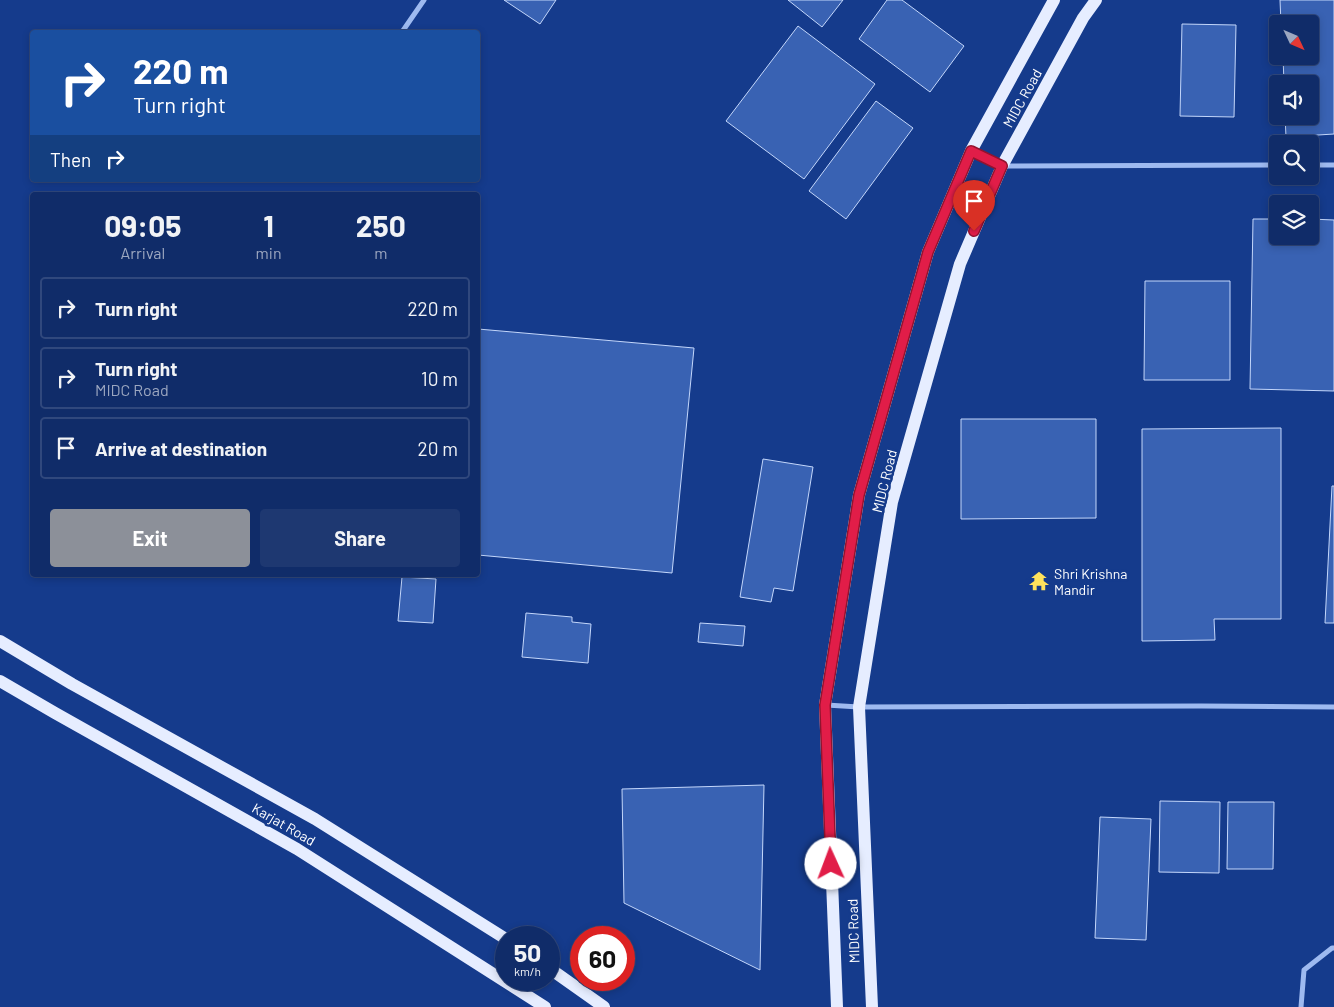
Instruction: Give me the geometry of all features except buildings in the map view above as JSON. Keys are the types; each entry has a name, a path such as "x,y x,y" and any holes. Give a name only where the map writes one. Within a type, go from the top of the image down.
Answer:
{"main road":[{"name":"MIDC Road","path":"837,1007 825,705 859,495 928,252 971,151 1054,0"},
{"name":"MIDC Road","path":"872,1007 859,707 892,502 960,264 1002,166 1083,18 1096,0"},
{"name":"Karjat Road","path":"0,641 72,684 315,819 495,932"},
{"name":"Karjat Road","path":"0,681 297,849 545,1007"},
{"path":"560,976 604,1007"}],"street":[{"path":"403,30 424,0"},
{"path":"971,151 1002,166 1269,165"},
{"path":"1319,165 1334,165"},
{"path":"825,705 859,707 1334,707"},
{"path":"1301,1007 1304,970 1334,948"}],"place":[{"name":"Shri Krishna Mandir","path":"1039,581"}],"route":[{"path":"831,864 825,705 859,495 928,252 971,151 1002,166 974,231"}]}
